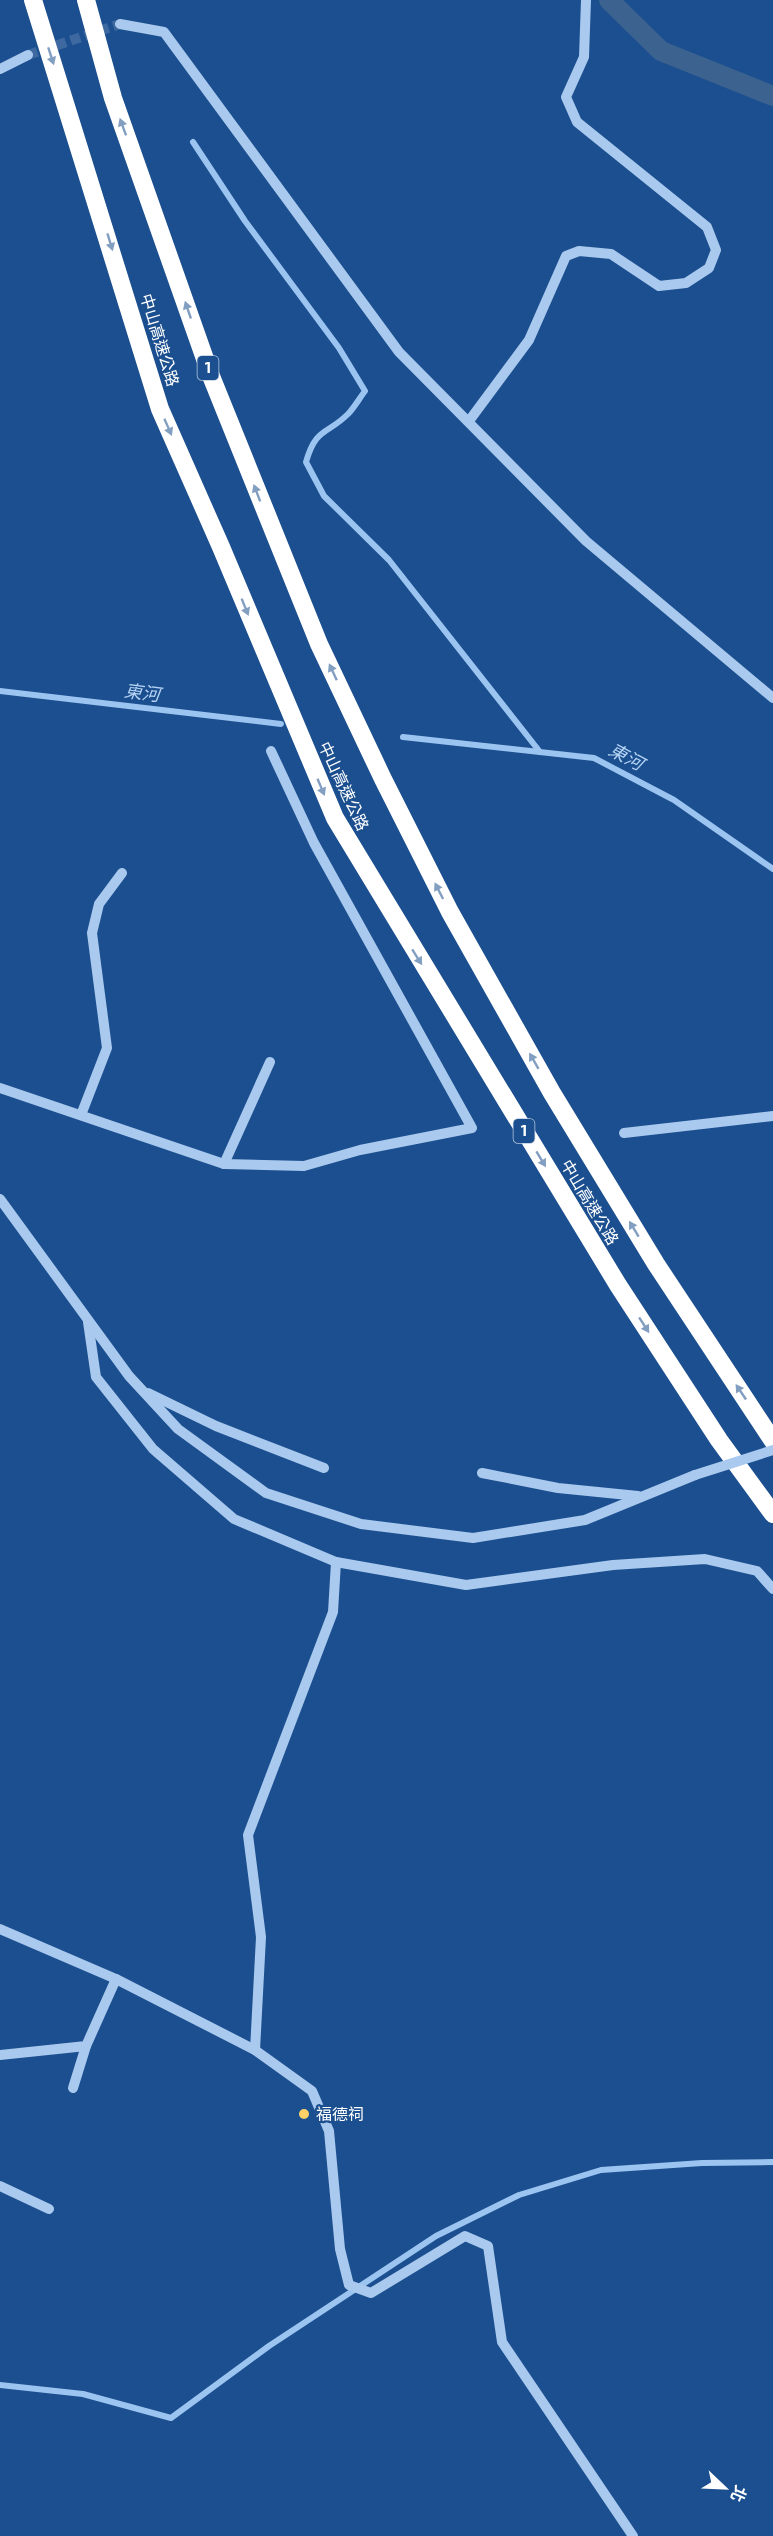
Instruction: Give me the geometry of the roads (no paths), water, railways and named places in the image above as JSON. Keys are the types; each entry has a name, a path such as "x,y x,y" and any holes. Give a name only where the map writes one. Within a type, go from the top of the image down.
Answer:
{"highway":[{"name":"中山高速公路","path":"33,0 105,225 160,409 335,818 618,1285 719,1440 773,1514"},
{"name":"中山高速公路","path":"86,0 113,98 211,376 319,644 361,733 450,912 552,1093 656,1264 773,1441"}],"street":[{"path":"469,421 529,340 566,256 579,251 611,254 659,286 686,283 709,268 716,250 706,227 577,122 566,97 584,57 586,0"},
{"path":"120,24 164,32 399,352 586,541 773,699"},
{"path":"0,69 28,55"},
{"path":"0,1088 224,1164 304,1166 360,1149 472,1128 314,843 271,750"},
{"path":"81,1115 107,1048 92,933 99,904 122,873"},
{"path":"224,1164 270,1062"},
{"path":"624,1133 773,1116"},
{"path":"0,1199 87,1319 142,1390 178,1429 267,1493 361,1524 473,1538 585,1520 695,1475 773,1450"},
{"path":"87,1319 96,1377 153,1449 234,1519 336,1562 466,1585 613,1564 705,1559 757,1571 773,1589"},
{"path":"142,1390 216,1426 324,1468"},
{"path":"482,1473 558,1488 641,1497"},
{"path":"255,2050 261,1937 248,1835 333,1612 336,1562"},
{"path":"0,1929 116,1979 255,2050 312,2091 329,2131 340,2249 349,2286 371,2293 465,2236 488,2246 502,2342 633,2536"},
{"path":"73,2088 86,2046 116,1979"},
{"path":"0,2055 86,2046"},
{"path":"0,2186 49,2209"}],"waterway":[{"path":"609,0 661,51 773,96"},
{"path":"193,142 245,221 339,348 365,391 341,421 318,437 310,451 306,462 324,496 389,560 540,752"},
{"name":"東河","path":"0,691 281,724"},
{"name":"東河","path":"403,737 594,758 674,800 773,869"},
{"path":"0,2385 83,2394 171,2418 269,2346 436,2236 519,2195 601,2170 702,2163 773,2162"}],"tunnel":[{"path":"28,55 120,24"}],"place":[{"name":"福德祠","path":"304,2114"}]}
